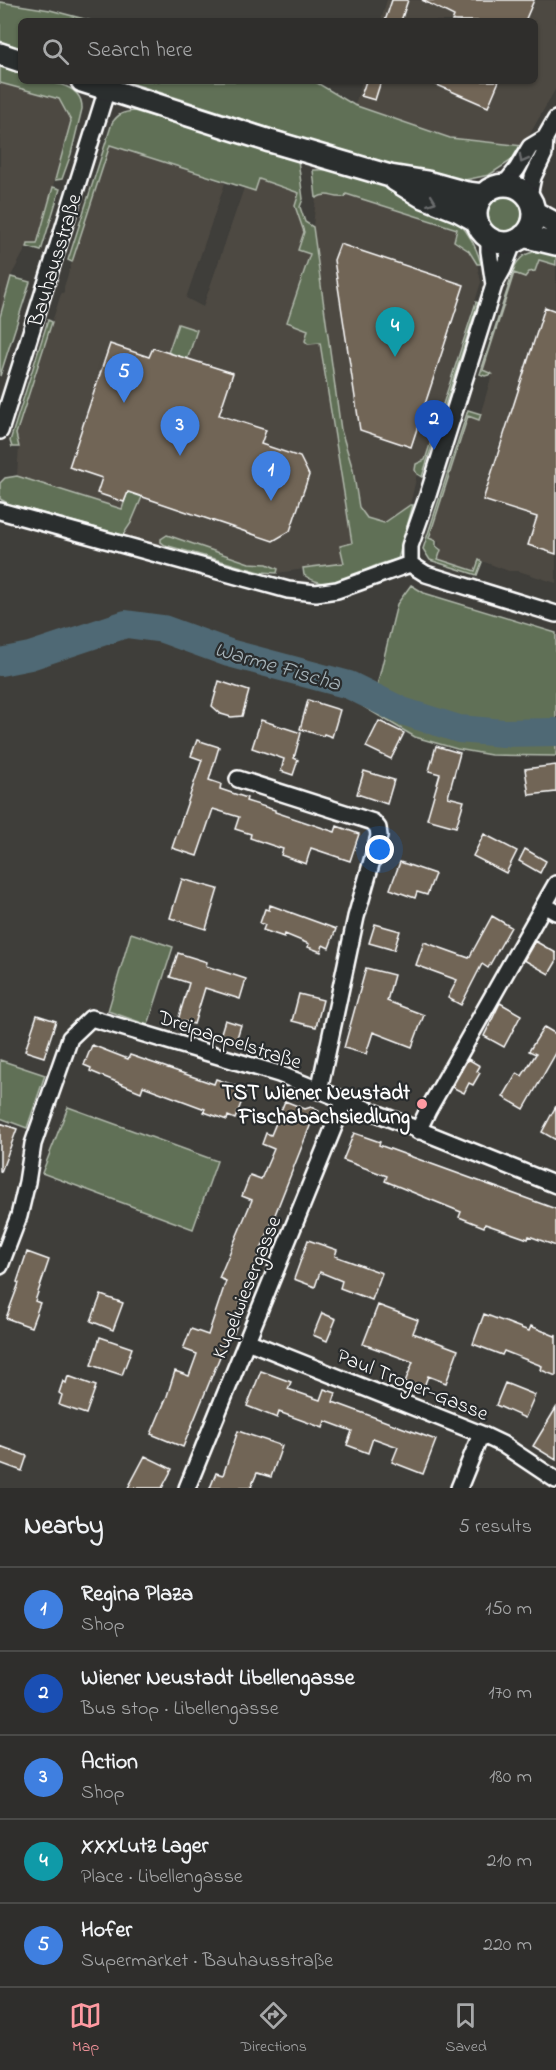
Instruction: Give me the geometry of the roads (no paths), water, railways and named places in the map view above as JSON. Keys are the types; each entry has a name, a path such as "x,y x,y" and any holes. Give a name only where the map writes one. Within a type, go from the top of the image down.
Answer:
{"main road":[{"path":"0,54 18,60"},
{"path":"91,84 270,141 390,176 483,195"},
{"path":"390,176 421,196 459,211 496,241 518,239 556,244"},
{"path":"483,229 478,203 483,195 492,188 504,185 522,190 531,204 556,224"},
{"path":"518,239 533,222 531,204"}],"street":[{"name":"Bauhausstraße","path":"0,431 106,89"},
{"path":"531,204 533,177 544,154 545,138 556,119"},
{"path":"504,185 517,170 530,147 545,138"},
{"path":"483,229 494,285"},
{"path":"410,564 410,546 494,285 518,239"},
{"path":"0,512 288,590 316,593 337,590 410,564"},
{"path":"410,564 426,574 556,614"},
{"path":"238,779 373,822 378,828 379,836 356,916 318,1091"},
{"path":"418,1131 428,1110 550,908 556,884"},
{"name":"Dreipappelstraße","path":"0,1266 19,1216 33,1144 70,1038 91,1017 279,1074 344,1102 556,1185"},
{"name":"Kupelwiesergasse","path":"187,1488 344,1102"},
{"name":"Paul Troger-Gasse","path":"247,1341 481,1434 502,1444 556,1480"},
{"path":"459,1488 481,1434"}],"waterway":[{"name":"Warme Fischa","path":"0,662 30,656 126,624 163,629 229,653 349,685 402,711 459,729 503,733 556,732"}],"place":[{"name":"XXXLutz Lager","path":"395,357"},
{"name":"Hofer","path":"124,403"},
{"name":"Wiener Neustadt Libellengasse","path":"434,450"},
{"name":"Action","path":"180,456"},
{"name":"Regina Plaza","path":"271,501"},
{"name":"TST Wiener Neustadt Fischabachsiedlung","path":"422,1104"}]}
